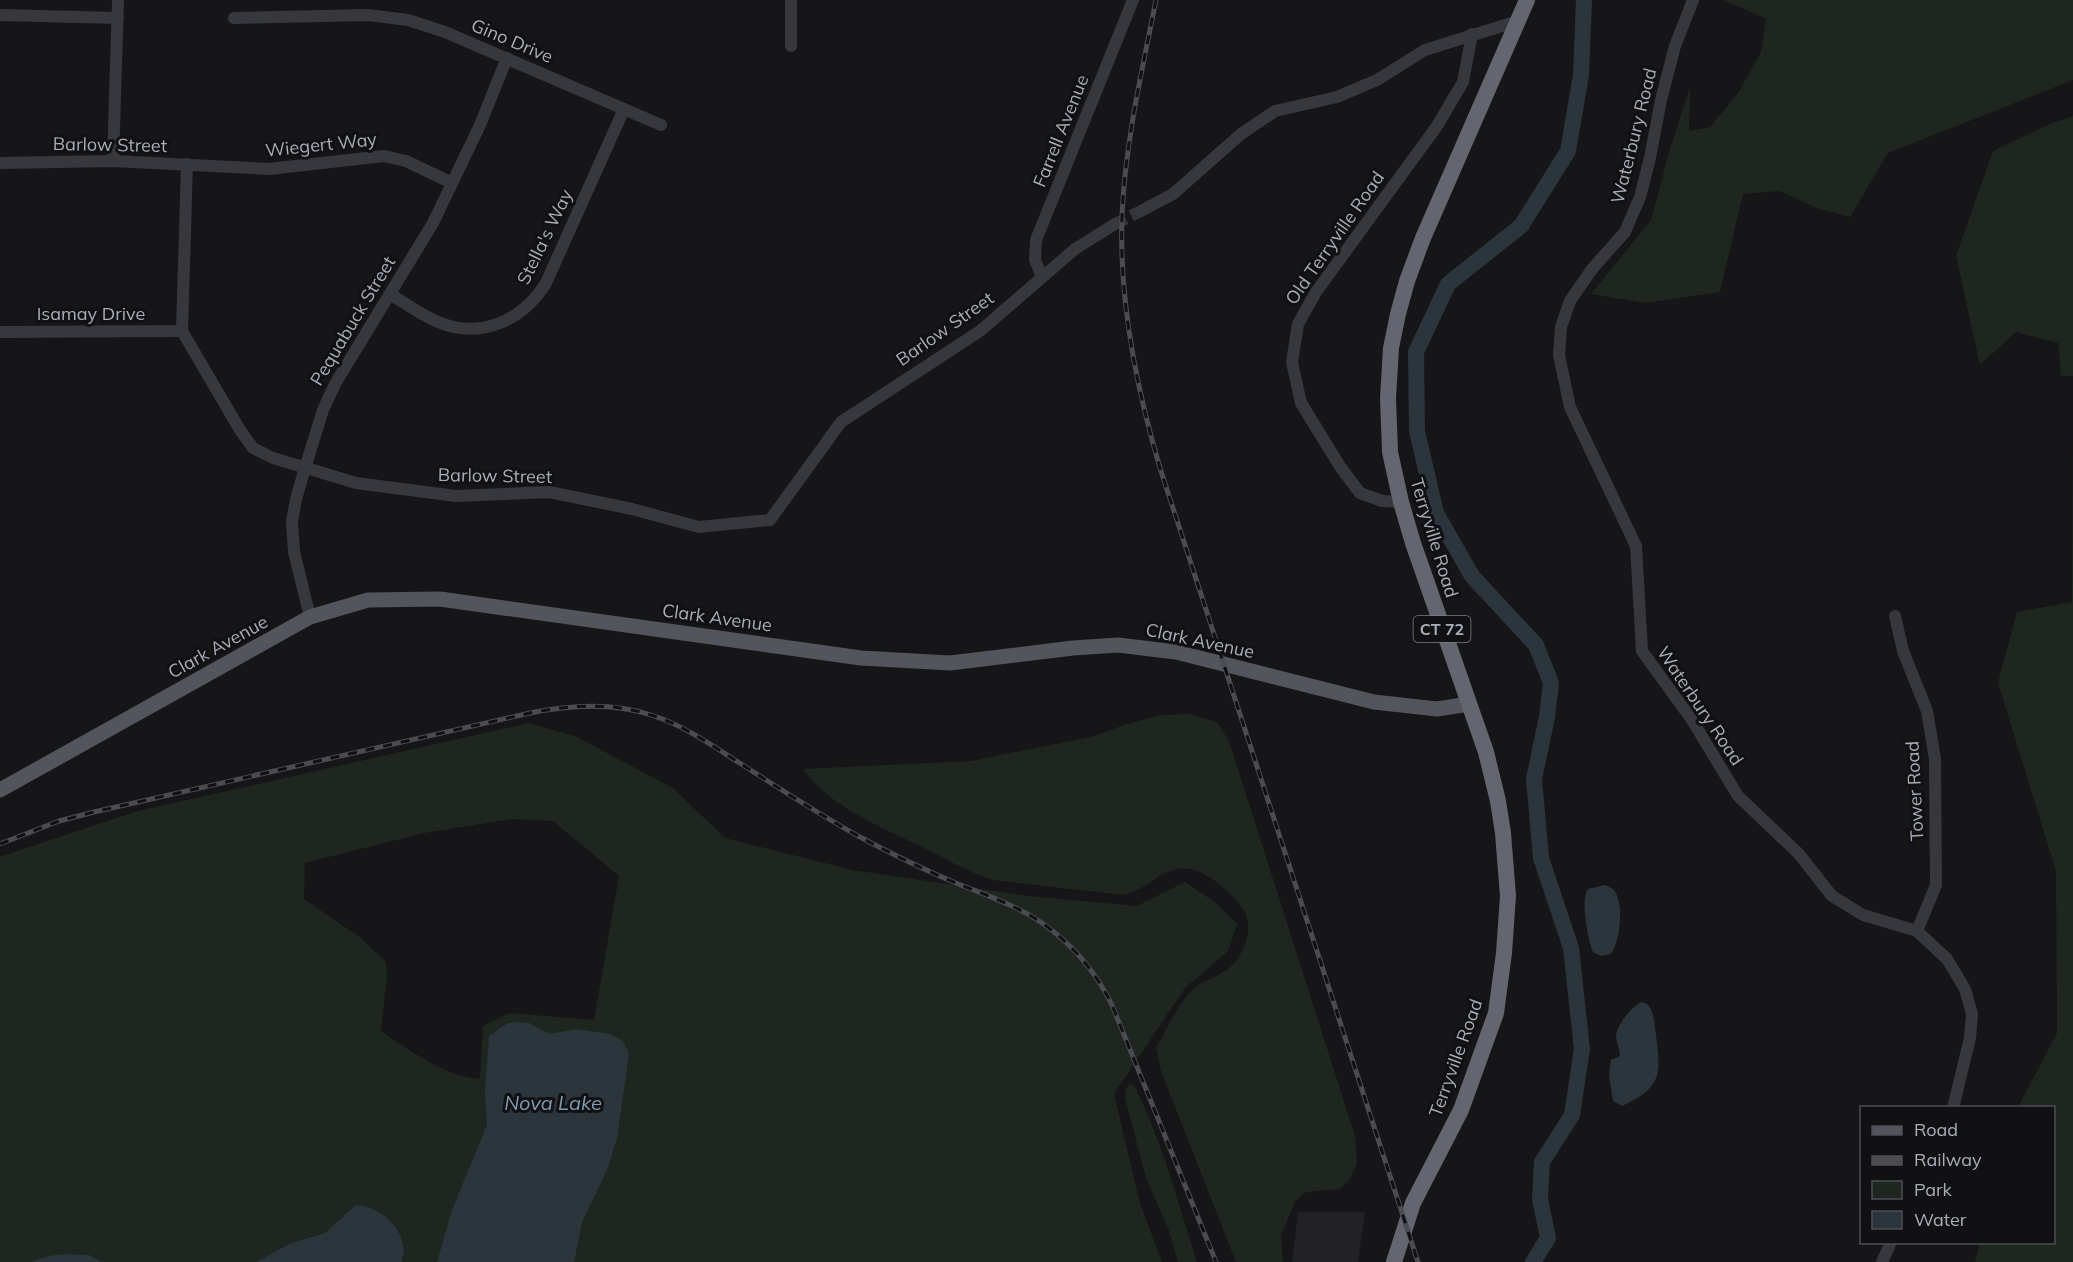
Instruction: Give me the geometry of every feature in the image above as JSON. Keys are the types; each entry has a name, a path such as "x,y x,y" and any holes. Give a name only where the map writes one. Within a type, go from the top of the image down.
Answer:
{"highway":[{"name":"Terryville Road","path":"1394,1262 1413,1203 1461,1110 1496,1013 1504,954 1508,896 1503,833 1492,775 1413,543 1390,452 1388,398 1391,348 1407,281 1423,237 1527,0"}],"main road":[{"name":"Clark Avenue","path":"0,790 310,618 368,600 440,599 861,658 950,663 1073,648 1118,645 1176,652 1374,702 1437,709 1469,704"}],"street":[{"path":"113,161 118,0"},
{"path":"790,46 791,0"},
{"name":"Farrell Avenue","path":"1042,277 1035,260 1036,240 1133,0"},
{"name":"Waterbury Road","path":"1693,0 1661,100 1650,158 1636,206 1625,232 1592,269 1570,301 1561,327 1559,355 1570,407 1636,546 1642,651 1692,720 1738,796 1799,854 1832,896 1863,915 1917,931 1947,959 1965,988 1972,1014 1970,1038 1953,1106"},
{"path":"0,15 118,18"},
{"name":"Gino Drive","path":"234,18 368,15 408,20 445,32 661,124"},
{"path":"1140,211 1173,194 1234,139 1267,115 1284,108 1337,96 1377,80 1425,50 1518,21"},
{"name":"Old Terryville Road","path":"1401,502 1382,501 1360,493 1341,468 1301,403 1292,362 1298,324 1316,292 1437,126 1463,82 1472,34"},
{"name":"Pequabuck Street","path":"310,618 292,536 295,506 305,468 330,393 433,223 480,125 507,58"},
{"name":"Stella's Way","path":"390,294 436,321 460,328 481,328 498,324 522,312 534,300 546,282 624,109"},
{"name":"Wiegert Way","path":"187,164 269,169 384,156 406,161 452,183"},
{"name":"Barlow Street","path":"0,163 113,161 187,164 182,331 253,448 273,458 356,483 456,496 549,492 632,509 699,527 770,520 841,422 987,326 1075,249 1114,224"},
{"name":"Isamay Drive","path":"0,333 182,331"},
{"name":"Tower Road","path":"1894,616 1904,651 1927,711 1935,759 1936,885 1917,931"},
{"path":"1882,1262 1890,1244"}],"shaded area":[{"path":"1298,1212 1365,1212 1358,1262 1292,1262"}],"green space":[{"path":"1724,0 2073,0 2073,80 1888,153 1850,217 1816,208 1780,191 1743,194 1720,292 1645,303 1591,294 1651,220 1690,87 1689,131 1710,127 1738,93 1761,52 1766,19"},
{"path":"2073,116 2073,376 2061,376 2058,343 2016,332 1980,365 1956,256 1993,151 2052,123"},
{"path":"2073,439 2073,1262 1975,1262 1980,1244 2055,1244 2055,1106 2019,1106 2057,1033 2056,871 1998,683 2017,612 2072,602"},
{"path":"1189,714 1217,722 1229,741 1355,1136 1357,1164 1350,1179 1340,1189 1306,1192 1295,1202 1281,1235 1283,1262 1236,1262 1161,1071 1156,1048 1189,993 1198,985 1228,969 1242,952 1247,937 1248,922 1244,911 1234,898 1209,877 1183,868 1163,874 1137,890 1123,895 993,880 957,865 857,815 827,794 803,769 971,761 1091,737 1161,715"},
{"path":"529,723 577,737 673,788 725,838 853,870 1028,896 1137,906 1185,882 1216,903 1237,924 1228,951 1185,988 1114,1094 1140,1203 1162,1262 402,1262 404,1258 391,1224 382,1214 357,1205 325,1233 291,1243 256,1262 102,1262 89,1255 47,1256 31,1262 0,1262 0,857 138,811","holes":["511,819 553,821 619,876 594,1020 509,1013 483,1026 480,1079 441,1068 381,1031 387,975 386,962 361,938 304,899 305,863 424,833"]},
{"path":"1130,1084 1134,1085 1153,1128 1197,1262 1178,1262 1168,1228 1146,1178 1125,1098 1126,1089"}],"water":[{"path":"1605,885 1612,888 1617,895 1620,921 1617,940 1611,954 1601,956 1593,952 1591,946 1585,901 1588,889"},
{"path":"1643,1002 1650,1007 1654,1018 1658,1070 1652,1086 1645,1093 1622,1106 1613,1101 1609,1075 1611,1060 1620,1056 1616,1036 1619,1026 1630,1011"},
{"name":"Nova Lake","path":"508,1023 529,1023 550,1034 576,1029 610,1034 623,1041 629,1054 617,1138 607,1170 582,1222 574,1262 437,1262 452,1210 487,1125 485,1092 489,1036"},
{"path":"356,1205 385,1216 399,1232 404,1252 402,1262 256,1262 291,1243 325,1233"},
{"path":"89,1255 102,1262 31,1262 47,1256"}],"waterway":[{"path":"1533,1262 1548,1238 1540,1199 1542,1162 1572,1115 1582,1049 1571,948 1541,858 1534,779 1547,717 1551,683 1536,645 1472,576 1436,513 1417,431 1416,352 1448,284 1521,226 1568,151 1581,75 1584,0"}],"tunnel":[{"path":"1115,224 1141,211"}],"railway":[{"path":"1156,0 1130,134 1122,216 1126,311 1137,375 1160,468 1418,1262"},
{"path":"0,844 59,821 94,812 530,713 590,706 621,708 651,715 696,736 858,836 931,872 1022,911 1053,931 1073,949 1099,981 1112,1005 1216,1262"}]}
